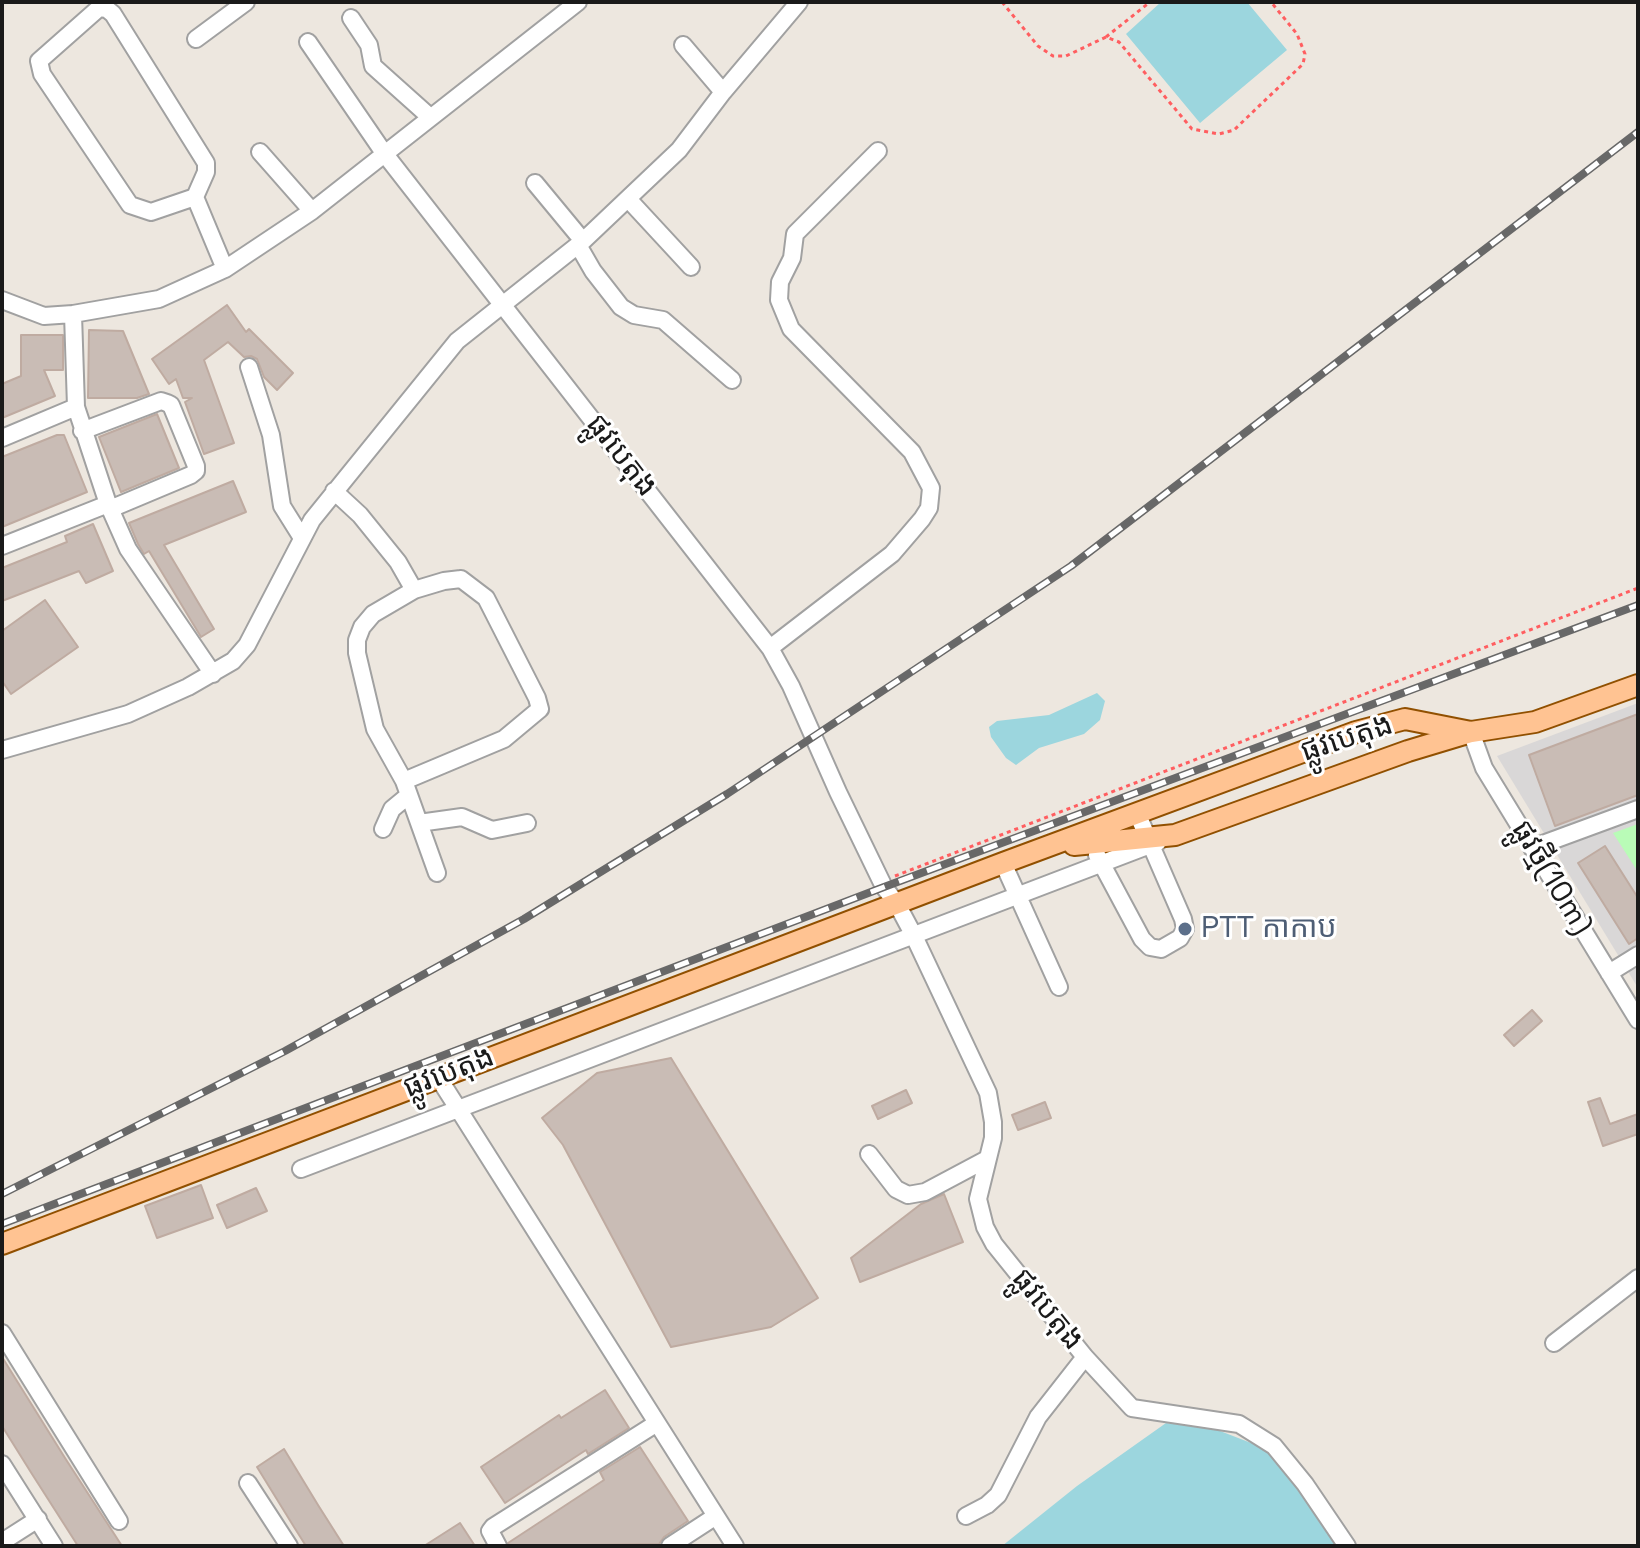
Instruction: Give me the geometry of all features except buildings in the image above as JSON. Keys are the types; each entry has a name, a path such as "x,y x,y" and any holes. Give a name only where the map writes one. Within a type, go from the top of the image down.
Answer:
{"main road":[{"name":"ផ្លូវបេតុង","path":"2,1244 1046,847 1089,838 1149,841 1175,835 1408,751 1471,732 1535,722 1638,685"},
{"name":"ផ្លូវបេតុង","path":"1089,838 1137,813 1384,723 1405,719 1471,732"}],"street":[{"path":"196,39 246,2"},
{"path":"2,300 44,316 73,314 159,299 225,269 312,211 578,2"},
{"path":"2,750 128,714 213,674 233,661 247,645 302,538 334,491 457,341 629,200 679,150 799,2"},
{"path":"195,197 151,212 130,205 42,74 39,61 99,8 113,14 206,163 206,172 195,197 225,269"},
{"path":"351,18 369,45 373,66 430,117"},
{"name":"ផ្លូវបេតុង","path":"308,42 384,153 770,648 791,686 882,881 913,934 988,1093 993,1138 978,1199 985,1227 994,1244 1085,1357 1132,1408 1239,1424 1274,1446 1305,1484 1347,1546"},
{"path":"683,45 723,92"},
{"path":"770,648 892,554 929,508 931,488 912,452 791,329 779,300 780,282 792,258 795,234 878,151"},
{"path":"260,152 312,211"},
{"path":"535,183 580,243 593,271 621,307 634,315 663,320 732,380"},
{"path":"629,200 691,267"},
{"path":"73,314 76,407 109,506 128,549 213,674"},
{"path":"249,367 271,435 282,506 302,538"},
{"path":"2,546 196,471 171,405 167,403 161,401 82,431"},
{"path":"2,438 76,407"},
{"path":"334,491 360,515 398,562 414,590"},
{"path":"383,829 406,788 504,739 540,709 486,598 461,579 414,590 373,614 362,627 357,640 357,653 375,729 406,788 437,873"},
{"name":"ផ្លូវថ្មី(10m)","path":"1471,732 1484,768 1638,1020"},
{"path":"1532,848 1638,809"},
{"path":"1089,838 1142,939 1150,947 1161,949 1180,938 1185,929 1137,813"},
{"path":"419,823 462,817 492,830 527,823"},
{"path":"301,1169 1101,863 1149,841"},
{"path":"1003,863 1059,987"},
{"path":"1609,973 1638,955"},
{"path":"438,1077 735,1546"},
{"path":"869,1154 896,1189 908,1195 925,1192 987,1159"},
{"path":"1554,1343 1638,1278"},
{"path":"2,1333 119,1521"},
{"path":"966,1516 998,1495 1038,1417 1085,1357"},
{"path":"498,1546 490,1531 493,1527 657,1423"},
{"path":"2,1464 54,1546"},
{"path":"248,1483 289,1546"},
{"path":"670,1546 716,1516"},
{"path":"2,1542 38,1519"}],"path":[{"path":"1002,2 1038,46 1053,56 1066,56 1106,37 1150,2"},
{"path":"1106,37 1119,42 1192,129 1219,134 1234,130 1303,64 1305,54 1297,34 1271,2"},
{"path":"882,881 1638,588"}],"shaded area":[{"path":"1638,703 1638,988 1497,756"}],"green space":[{"path":"1638,824 1638,872 1613,833"}],"water":[{"path":"1161,2 1247,2 1287,50 1200,123 1126,34"},
{"path":"1097,693 1105,701 1100,720 1084,734 1039,748 1016,765 1006,758 991,737 989,727 997,721 1049,715"},
{"path":"1166,1423 1215,1429 1264,1448 1305,1493 1338,1546 1002,1546 1077,1486"}],"railway":[{"path":"2,1194 285,1051 524,919 727,794 1071,566 1638,132"},
{"path":"2,1224 884,887 1638,605"}],"place":[{"name":"PTT កាកាប","path":"1185,929"}]}
